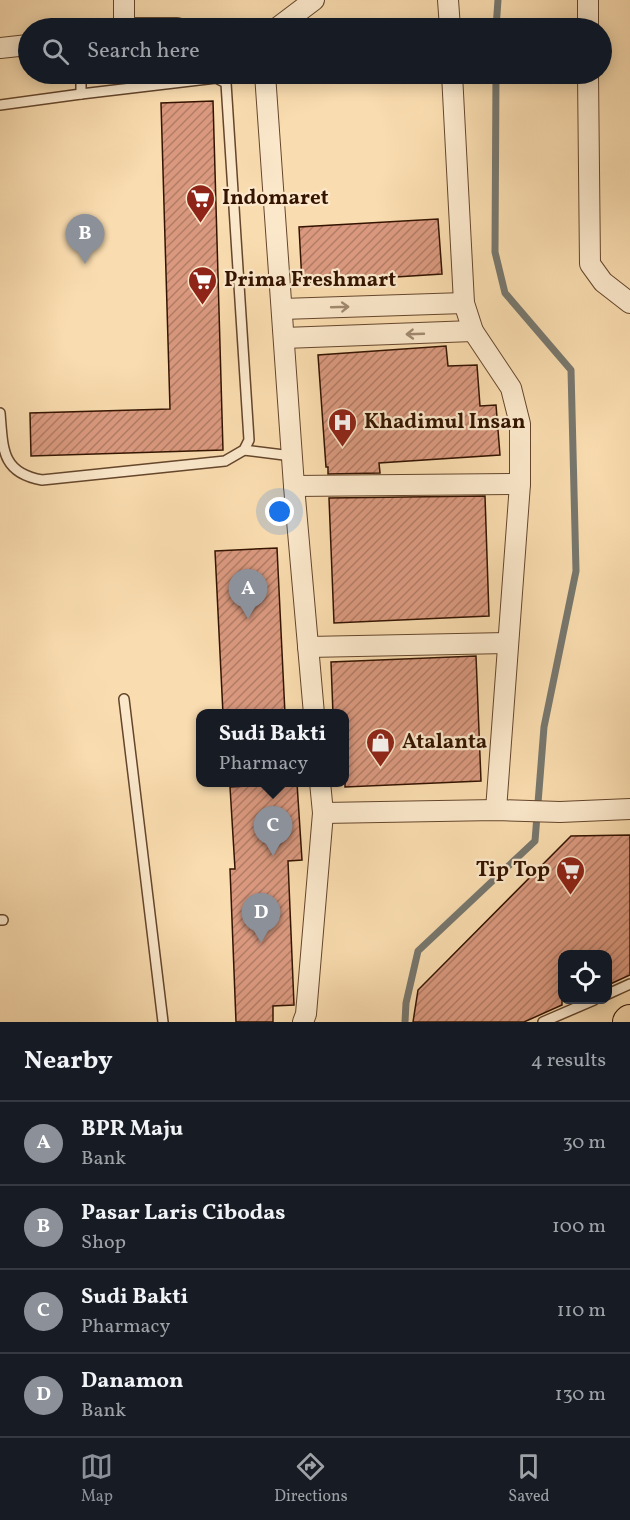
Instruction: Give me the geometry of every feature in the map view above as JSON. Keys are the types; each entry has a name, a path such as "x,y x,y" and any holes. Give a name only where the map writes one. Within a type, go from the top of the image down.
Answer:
{"street":[{"path":"123,18 124,0"},
{"path":"290,18 314,0"},
{"path":"448,0 449,18"},
{"path":"588,0 588,18"},
{"path":"0,48 18,46"},
{"path":"266,84 294,486 314,709"},
{"path":"453,84 464,303 473,332 511,388 520,424 520,484 496,810"},
{"path":"588,84 590,264 603,282 630,303"},
{"path":"282,309 464,303"},
{"path":"284,338 473,332"},
{"path":"294,486 520,484"},
{"path":"308,647 507,643"},
{"path":"307,1019 323,813 320,787"},
{"path":"323,813 496,810 560,812 630,809"}],"lane":[{"path":"81,84 81,94"},
{"path":"0,105 165,84"},
{"path":"0,414 6,459 20,473 42,480 225,461 244,450 249,440 226,84"},
{"path":"244,450 292,456"},
{"path":"124,699 163,1022"},
{"path":"612,992 630,984"},
{"path":"543,1022 583,1004"}],"building":[{"path":"213,101 223,450 31,456 30,413 170,409 161,103"},
{"path":"438,219 442,274 302,283 299,227"},
{"path":"446,346 448,366 477,365 480,406 496,405 500,455 379,463 380,473 328,474 318,355"},
{"path":"485,496 489,616 334,623 329,498"},
{"path":"277,548 285,709 223,709 215,551"},
{"path":"476,656 481,781 349,787 349,709 333,709 331,662"},
{"path":"230,787 297,787 302,860 288,861 294,1005 273,1006 273,1022 236,1022 230,869 235,869"},
{"name":"Tip Top","path":"630,835 630,975 612,983 612,950 558,950 558,1004 562,1005 524,1022 413,1022 418,990 571,836"}],"waterway":[{"path":"497,18 498,0"},
{"path":"405,1022 406,1003 418,951 535,841 544,727 576,571 571,370 505,293 495,252 496,84"}],"place":[{"name":"Indomaret","path":"201,224"},
{"name":"Pasar Laris Cibodas","path":"85,264"},
{"name":"Prima Freshmart","path":"203,306"},
{"name":"Khadimul Insan","path":"343,448"},
{"name":"BPR Maju","path":"248,619"},
{"name":"Atalanta","path":"381,768"},
{"name":"Sudi Bakti","path":"273,856"},
{"name":"Tip Top","path":"571,896"},
{"name":"Danamon","path":"261,943"}]}
